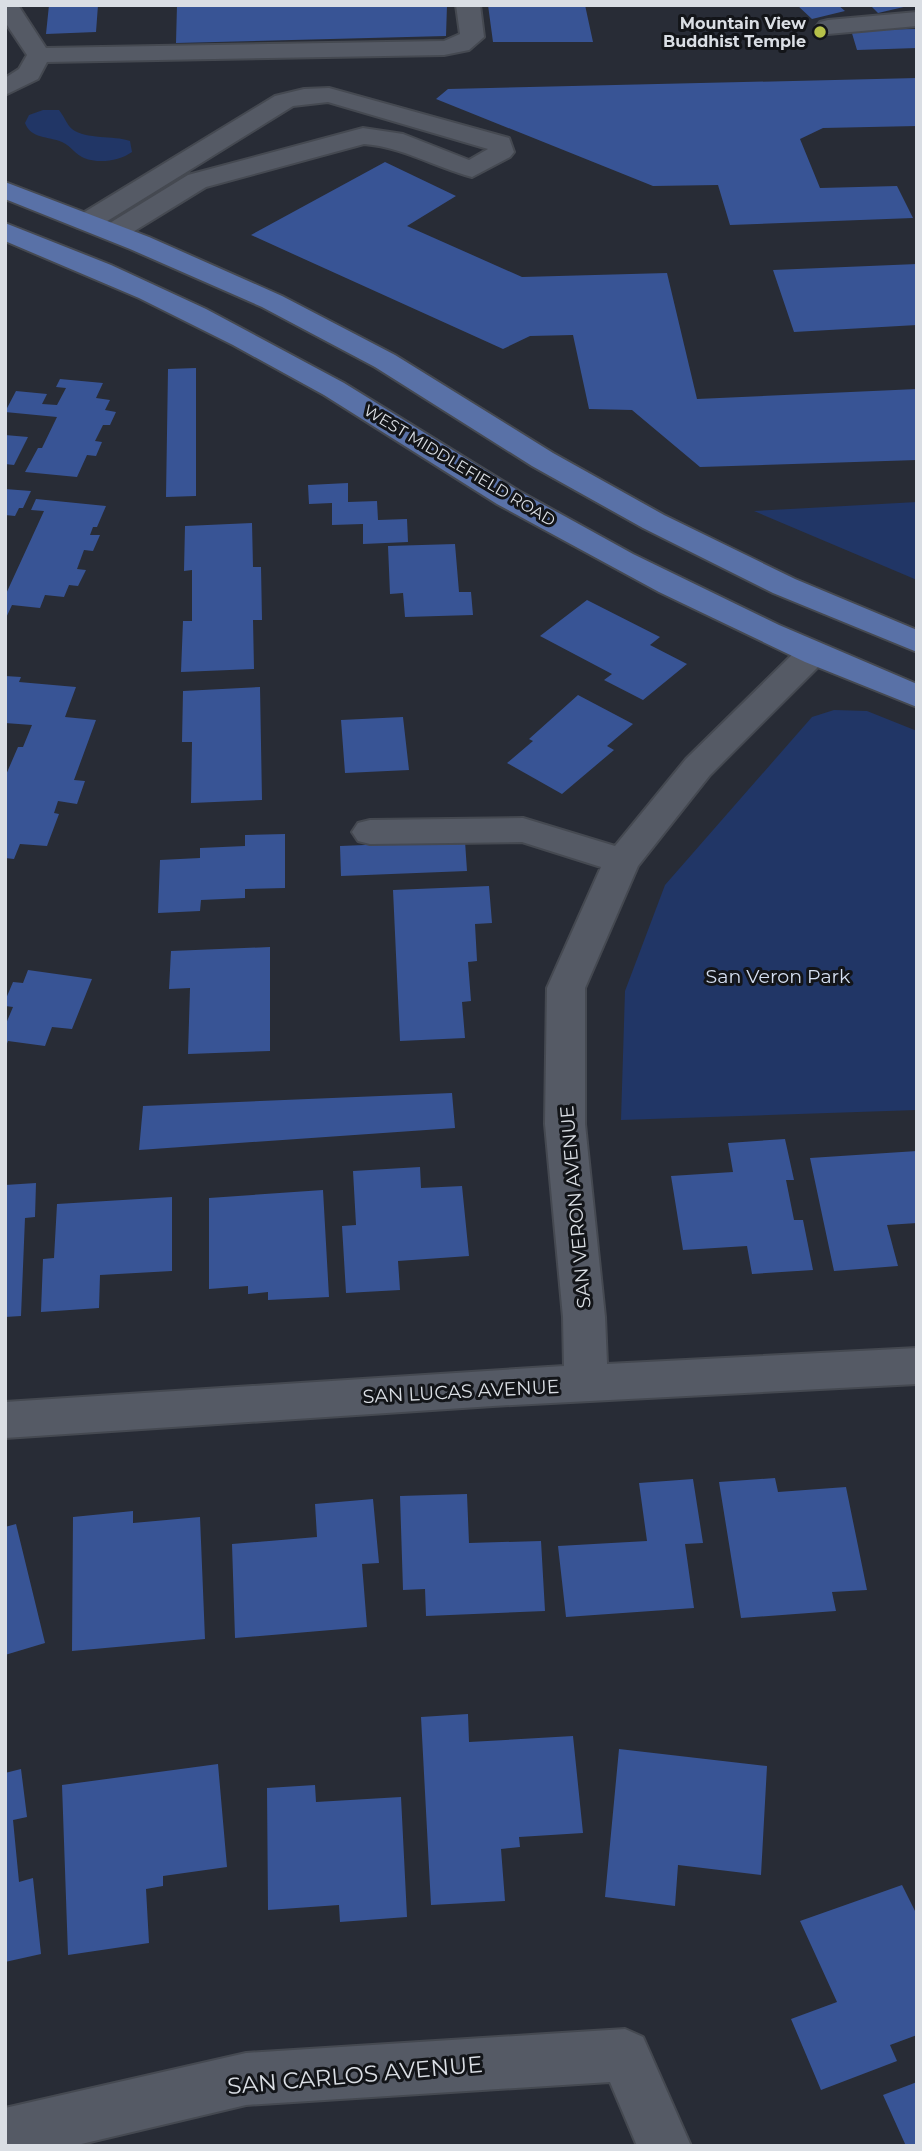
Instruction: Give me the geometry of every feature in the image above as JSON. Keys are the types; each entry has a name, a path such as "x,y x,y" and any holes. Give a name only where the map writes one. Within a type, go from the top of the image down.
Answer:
{"main road":[{"path":"5,190 199,266 357,346 570,476 697,544 834,610 917,642"},
{"name":"WEST MIDDLEFIELD ROAD","path":"5,231 219,324 378,415 525,507 658,580 811,655 917,696"}],"street":[{"path":"6,5 39,55"},
{"path":"39,55 444,48 460,46 472,37 468,5"},
{"path":"828,27 917,19"},
{"path":"5,88 29,74 39,55"},
{"path":"101,227 284,101 304,96 329,95 500,143 500,152 472,169 394,139 363,136"},
{"path":"101,227 197,181 363,136 404,117"},
{"name":"SAN VERON AVENUE","path":"586,1384 584,1317 565,1124 566,988 622,861 698,767 811,655"},
{"path":"370,832 523,830 622,861"},
{"name":"SAN LUCAS AVENUE","path":"5,1420 917,1366"},
{"name":"SAN CARLOS AVENUE","path":"5,2135 246,2079 625,2055 664,2146"}],"green space":[{"path":"43,110 59,110 70,127 78,132 130,141 132,152 109,161 84,158 62,142 31,132 25,123 29,115"},
{"path":"917,502 917,580 754,511"},
{"name":"San Veron Park","path":"834,710 867,711 917,731 917,1110 621,1120 625,991 665,885 812,717"}],"building":[{"path":"49,5 98,5 96,32 46,34"},
{"path":"177,5 447,5 446,36 176,43"},
{"path":"488,5 585,5 593,42 493,42"},
{"path":"797,5 838,5 845,11 812,19"},
{"path":"870,5 908,5 908,6 878,13"},
{"path":"917,29 917,48 857,50 851,30"},
{"path":"917,78 917,126 823,128 800,139 820,188 897,186 913,218 730,225 718,185 653,186 436,99 448,89"},
{"path":"385,162 456,196 407,226 522,277 667,273 697,399 917,389 917,460 700,467 632,410 589,409 573,335 530,336 503,349 251,235"},
{"path":"917,264 917,325 794,332 773,270"},
{"path":"196,368 196,496 166,497 168,369"},
{"path":"60,379 103,383 96,398 110,400 105,410 116,412 110,425 103,425 95,441 102,442 96,456 87,455 77,477 25,472 38,448 42,448 57,417 5,412 16,391 47,394 42,404 57,405 66,388 56,387"},
{"path":"5,435 28,437 14,465 5,464"},
{"path":"348,483 348,502 377,501 378,520 407,519 408,542 363,544 363,524 332,525 332,503 309,504 308,485"},
{"path":"5,489 31,491 23,508 19,508 15,516 5,515"},
{"path":"36,499 106,506 97,527 93,527 90,535 100,535 93,551 84,550 77,569 86,570 78,586 69,585 64,597 45,595 40,608 12,605 5,620 5,596 44,511 31,510"},
{"path":"252,523 253,567 261,567 262,620 253,620 254,669 181,672 183,621 192,621 192,570 184,571 185,526"},
{"path":"455,544 459,592 471,592 473,615 405,617 403,593 390,594 388,546"},
{"path":"587,600 660,637 650,645 687,664 643,700 604,680 612,674 540,636"},
{"path":"5,676 21,677 19,682 76,687 65,717 96,720 74,780 85,781 77,804 58,801 54,813 59,814 47,846 20,844 14,859 5,858 5,777 18,747 23,747 32,725 5,723"},
{"path":"260,687 262,800 191,803 192,742 182,742 183,691"},
{"path":"578,695 633,724 607,746 614,750 562,794 507,763 533,741 529,739"},
{"path":"403,717 409,770 345,773 341,720"},
{"path":"285,834 285,888 245,889 245,898 201,900 200,911 158,913 160,860 200,858 200,848 245,846 245,835"},
{"path":"465,841 467,871 341,876 340,846"},
{"path":"489,886 492,923 475,924 477,961 468,962 471,1001 462,1002 465,1038 400,1041 393,890"},
{"path":"270,947 270,1051 188,1054 190,988 169,989 171,951"},
{"path":"28,970 92,979 72,1029 52,1027 45,1046 8,1041 5,1049 5,1026 13,1007 5,1006 5,1001 13,982 23,983"},
{"path":"452,1093 455,1128 139,1150 143,1106"},
{"path":"785,1139 794,1180 786,1180 794,1220 803,1220 813,1270 752,1274 747,1246 683,1250 671,1176 733,1172 728,1143"},
{"path":"917,1151 917,1223 887,1225 898,1266 834,1271 810,1158"},
{"path":"420,1167 421,1188 462,1186 469,1256 398,1261 400,1290 346,1293 342,1226 356,1225 353,1171"},
{"path":"36,1183 35,1217 25,1218 21,1316 5,1317 5,1185"},
{"path":"323,1190 329,1297 268,1300 268,1292 248,1294 248,1286 209,1289 209,1198"},
{"path":"172,1197 172,1271 100,1275 99,1308 41,1312 43,1259 54,1258 57,1204"},
{"path":"775,1478 778,1492 846,1487 867,1590 832,1592 836,1611 741,1618 719,1482"},
{"path":"693,1479 703,1543 685,1544 694,1608 566,1617 558,1546 647,1541 639,1483"},
{"path":"467,1494 469,1543 541,1541 545,1611 426,1616 425,1589 403,1590 400,1496"},
{"path":"373,1499 379,1563 362,1564 367,1627 235,1638 232,1544 317,1537 315,1504"},
{"path":"133,1511 133,1523 200,1517 205,1639 72,1651 73,1517"},
{"path":"16,1524 45,1643 5,1655 5,1527"},
{"path":"468,1714 469,1742 573,1736 583,1833 519,1837 520,1847 501,1849 505,1901 431,1905 421,1717"},
{"path":"619,1749 767,1766 761,1875 678,1865 675,1906 605,1897"},
{"path":"218,1764 227,1867 163,1876 163,1886 146,1889 149,1943 68,1955 62,1785"},
{"path":"21,1769 27,1817 13,1820 19,1882 33,1878 41,1954 5,1962 5,1773"},
{"path":"315,1785 316,1802 401,1797 407,1917 340,1922 339,1905 268,1910 267,1788"},
{"path":"902,1885 917,1915 917,2035 890,2045 897,2061 821,2090 791,2019 837,2002 800,1921"},
{"path":"917,2082 917,2146 906,2146 883,2095"}],"place":[{"name":"Mountain View Buddhist Temple","path":"820,32"}]}
